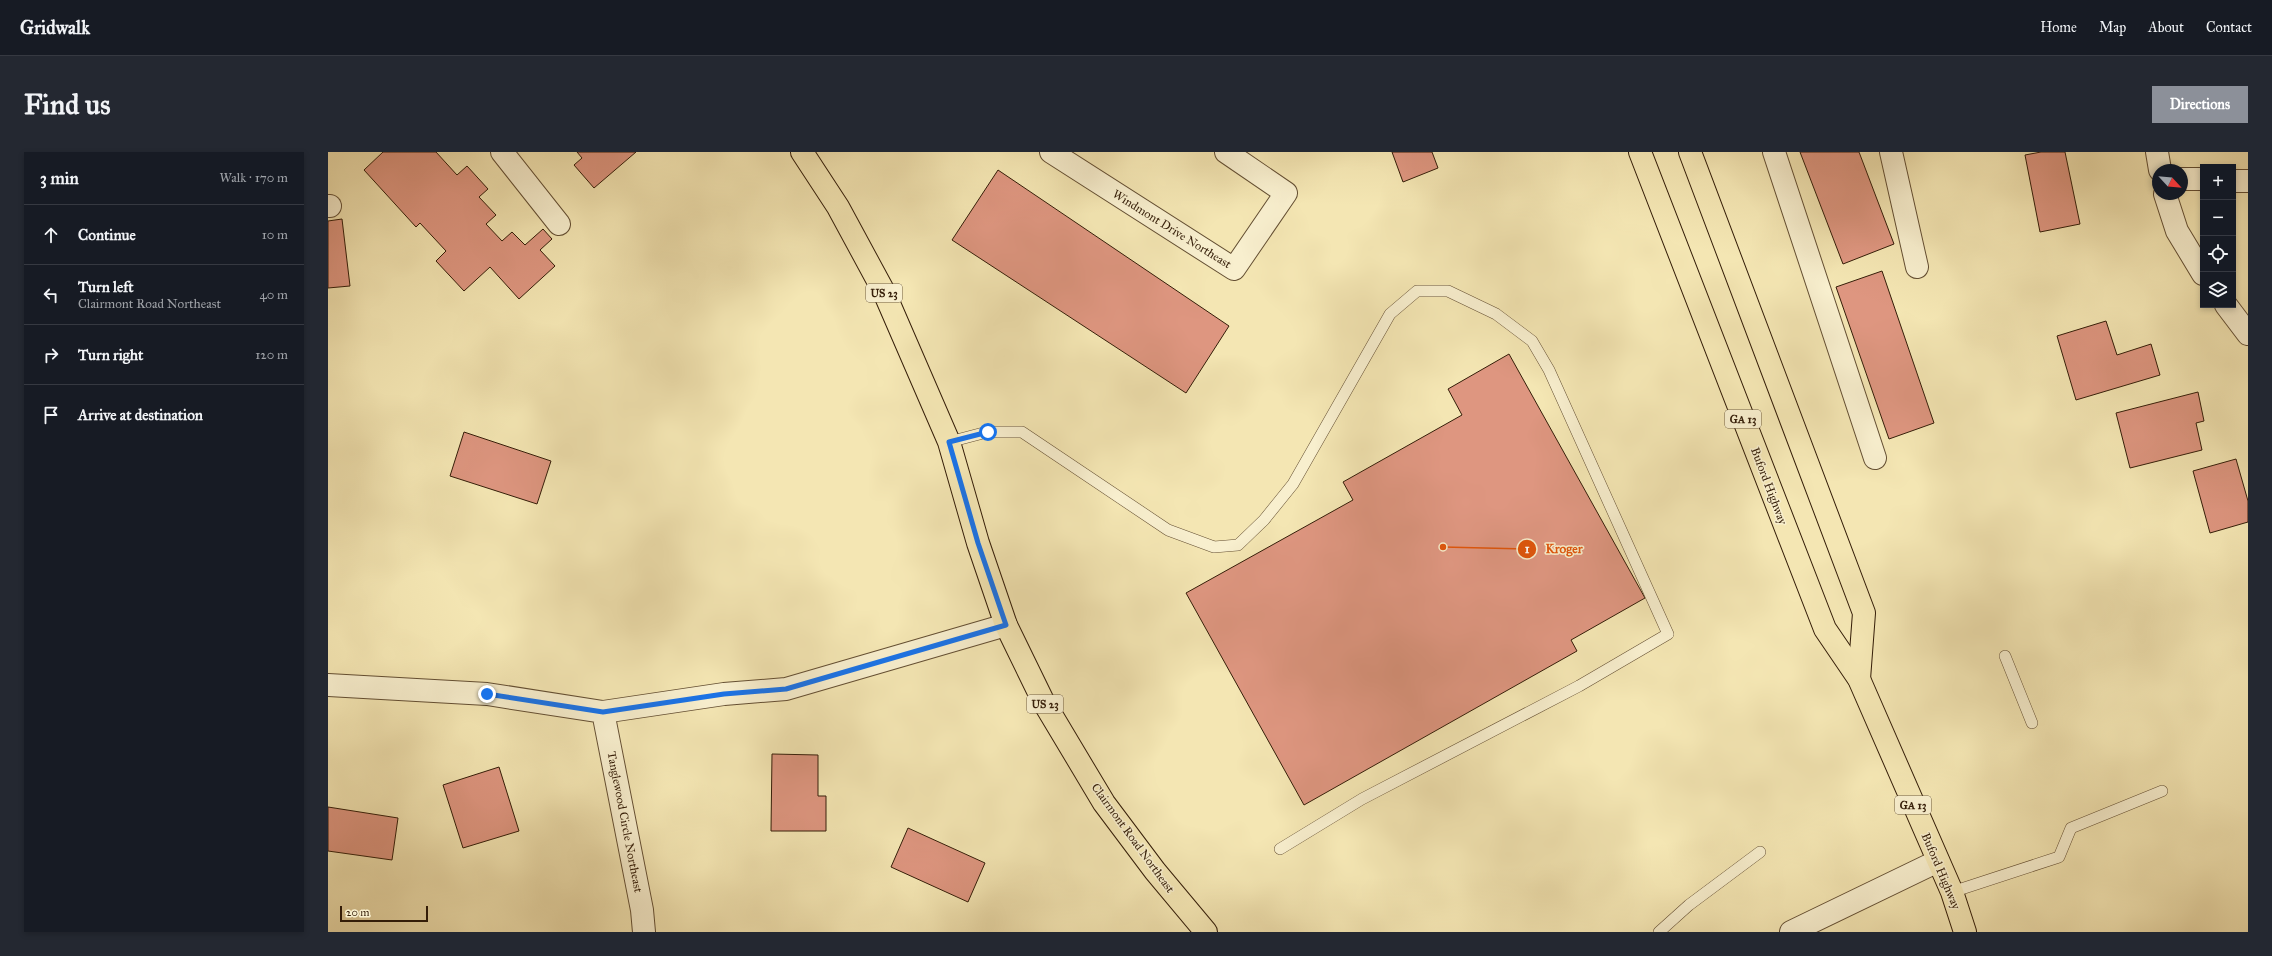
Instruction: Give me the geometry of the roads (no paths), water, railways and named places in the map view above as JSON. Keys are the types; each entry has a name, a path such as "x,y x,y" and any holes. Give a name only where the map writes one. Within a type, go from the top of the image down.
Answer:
{"main road":[{"name":"Clairmont Road Northeast","path":"802,152 838,207 884,292 949,442 978,543 1006,625 1043,701 1104,803 1155,871 1206,932"},
{"name":"Buford Highway","path":"1640,152 1825,629 1859,679 1952,892 1966,932"},
{"name":"Buford Highway","path":"1690,152 1864,613 1859,679"}],"street":[{"path":"502,152 559,224"},
{"name":"Windmont Drive Northeast","path":"1051,152 1234,269 1286,193 1226,152"},
{"path":"1774,152 1875,458"},
{"path":"1891,152 1917,267"},
{"path":"2157,152 2159,164"},
{"path":"2188,179 2200,179"},
{"path":"2236,181 2248,181"},
{"path":"2167,200 2177,231 2202,272"},
{"path":"2228,308 2248,334"},
{"path":"328,685 487,694 603,712 724,694 786,689 1006,625"},
{"name":"Tanglewood Circle Northeast","path":"603,712 642,910 644,932"},
{"path":"1791,932 1938,861"}],"lane":[{"path":"949,442 988,432 1022,432 1168,530 1214,547 1238,545 1264,520 1293,484 1328,427 1354,376 1390,314 1417,291 1448,291 1496,314 1532,341 1549,370 1668,634 1579,686 1362,799 1280,849"},
{"path":"2005,656 2032,723"},
{"path":"1952,892 2059,857 2071,828 2162,791"},
{"path":"1659,932 1689,905 1760,852"}],"place":[{"name":"Kroger","path":"1443,547"}]}
